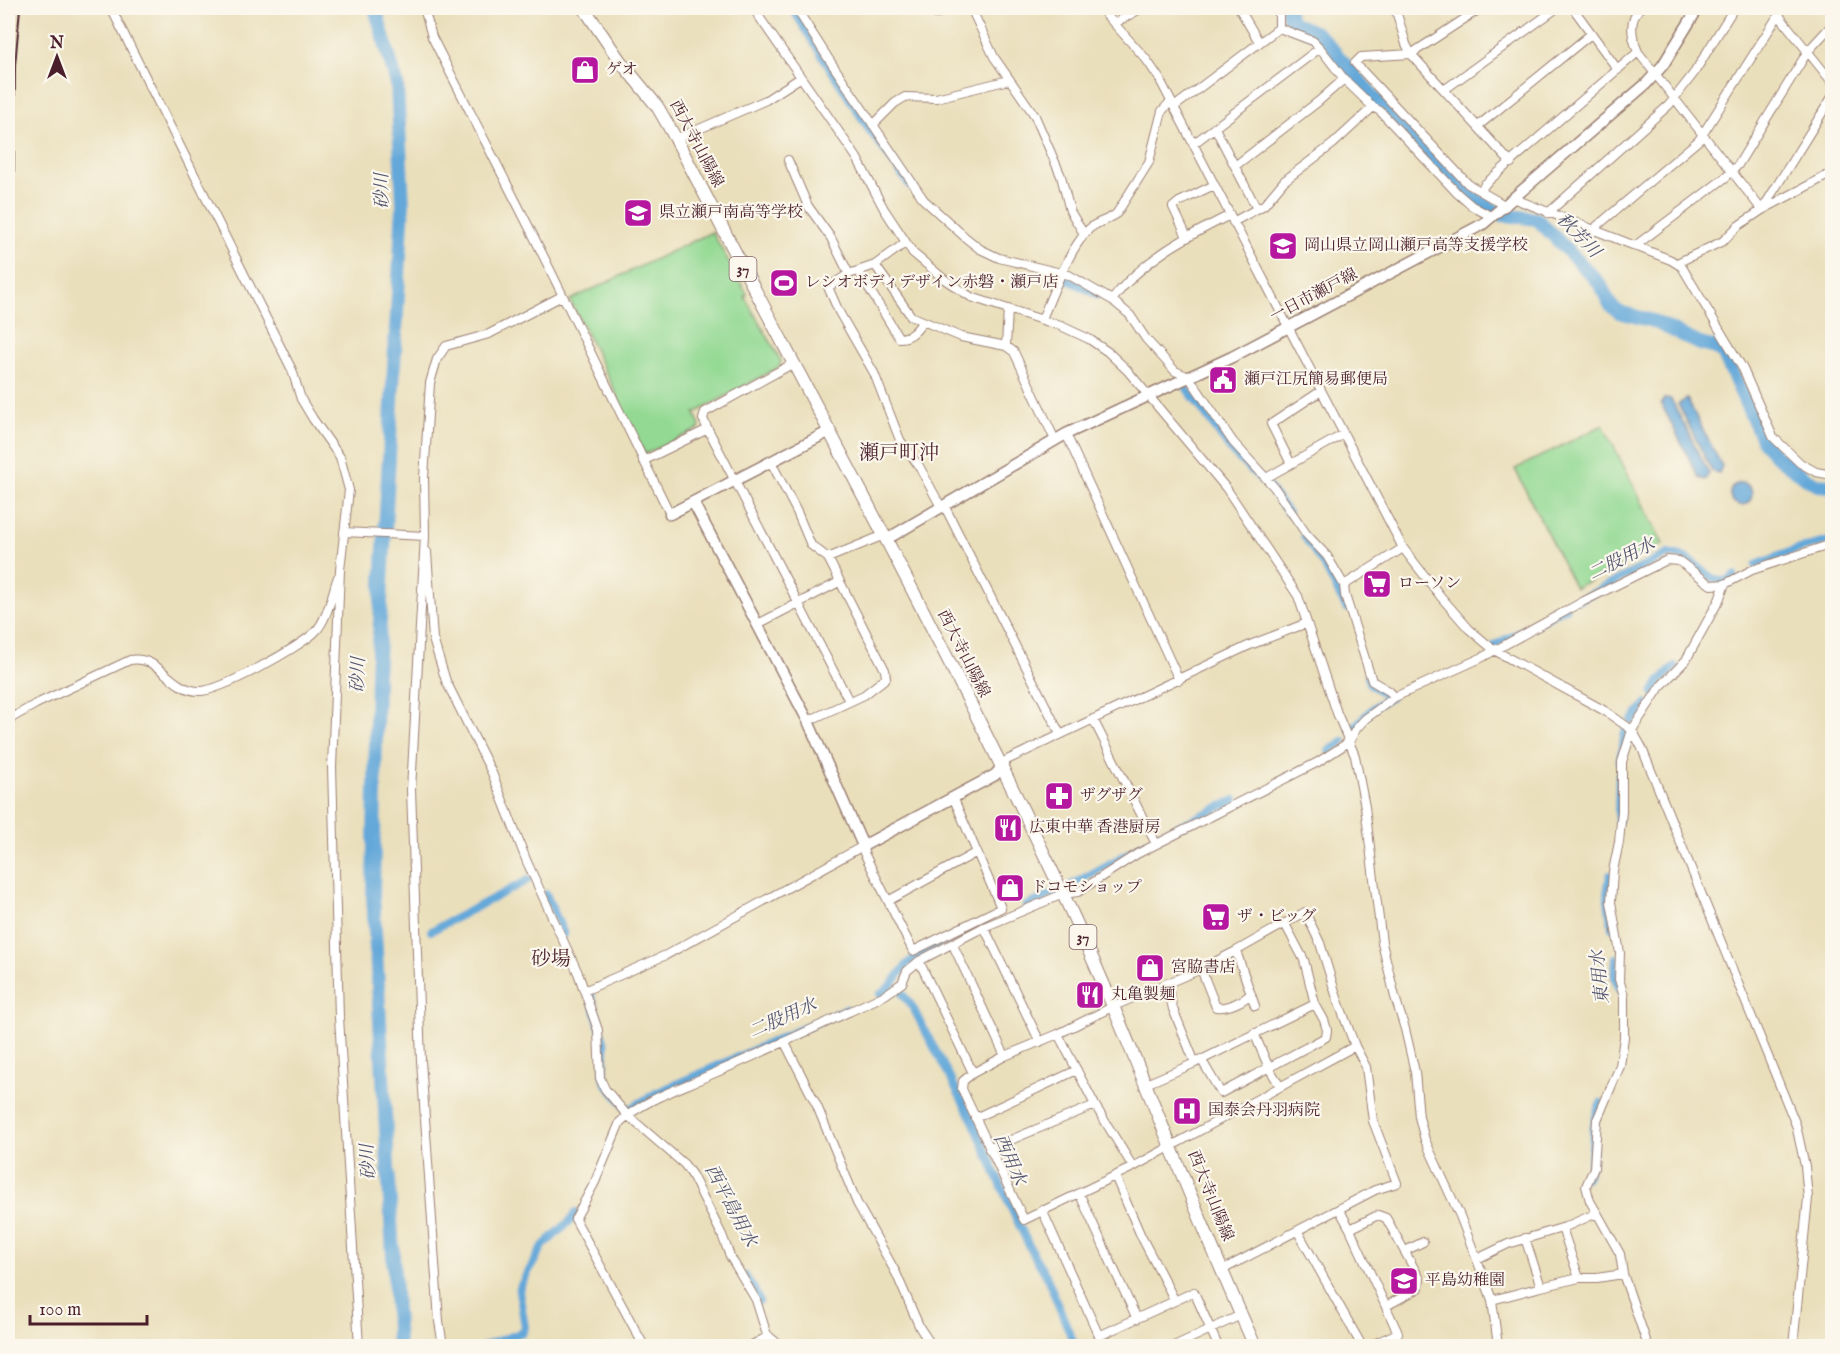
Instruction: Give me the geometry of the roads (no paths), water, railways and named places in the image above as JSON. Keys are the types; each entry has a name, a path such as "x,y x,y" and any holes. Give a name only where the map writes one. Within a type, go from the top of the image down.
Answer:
{"main road":[{"name":"西大寺山陽線","path":"584,8 620,61 657,106 676,139 792,364 885,537 1002,767 1114,1006 1255,1347"},
{"name":"一日市瀬戸線","path":"885,537 1066,434 1189,377 1473,230 1503,209 1655,75 1698,8"},
{"path":"670,514 828,432"},
{"path":"693,502 808,721 863,846 995,775 1002,767"}],"street":[{"path":"111,8 292,370 302,399 340,457 349,490 340,570 333,727 334,841 339,1017 359,1347"},
{"path":"424,8 432,37 533,235 670,514"},
{"path":"753,8 857,158 905,243 923,263 971,297 1042,319 1089,339 1108,352 1149,396 1226,488 1298,596 1337,713 1355,756 1365,807 1382,943 1410,1050 1419,1117 1425,1140 1460,1216 1492,1300 1498,1347"},
{"path":"796,8 924,200 980,249 999,258 1062,273 1112,300 1130,315 1146,339 1175,371 1189,377 1233,442 1266,478 1307,535 1327,556 1344,585 1345,595 1372,681 1395,697"},
{"path":"926,8 929,12 936,14 948,8"},
{"path":"971,8 989,48 1035,116 1061,176 1070,211 1084,234"},
{"path":"1100,8 1146,59 1159,78 1402,548 1469,629 1494,650 1605,711 1632,730 1641,747 1796,1125 1805,1166 1808,1198 1793,1347"},
{"path":"1114,23 1142,8"},
{"path":"1239,8 1259,42"},
{"path":"1279,8 1279,28"},
{"path":"1400,8 1397,14 1411,54 1511,163"},
{"path":"1481,8 1411,54 1361,57 1355,63 1468,184 1481,191 1503,209"},
{"path":"1444,90 1557,8"},
{"path":"1574,8 1618,70"},
{"path":"1548,213 1674,99 1695,73 1734,8"},
{"path":"1635,9 1633,40 1638,52 1762,210"},
{"path":"1594,231 1703,135 1778,9 1833,82"},
{"path":"1636,248 1638,243 1732,172 1808,51 1833,25"},
{"path":"1042,319 1062,273 1084,234 1092,226 1117,213 1149,162 1162,111 1279,28"},
{"path":"1279,28 1313,41 1344,79 1380,111 1472,206 1548,213 1677,263 1690,278 1732,348 1773,437 1800,463 1816,472 1833,475"},
{"path":"1478,126 1591,34"},
{"path":"1193,144 1320,48"},
{"path":"1481,191 1485,184 1638,52"},
{"path":"676,139 766,100 800,78"},
{"path":"1235,166 1344,79"},
{"path":"873,125 895,103 905,97 936,98 1009,80"},
{"path":"1762,210 1833,97"},
{"path":"1112,300 1149,261 1187,237 1264,205 1284,181 1333,144 1373,107"},
{"path":"1215,128 1257,209"},
{"path":"788,160 808,206 831,238 849,274"},
{"path":"1677,263 1723,241 1738,226 1762,210 1833,173"},
{"path":"1187,237 1173,207 1214,184"},
{"path":"905,243 875,265 849,274 828,286 839,312 874,374 900,440 919,466 942,506 1060,734"},
{"path":"875,265 910,316 961,337 1006,346 1014,352 1055,440"},
{"path":"859,272 898,338 904,338 918,330 922,322"},
{"path":"443,1347 439,1321 421,1061 411,790 425,536 424,478 430,383 441,350 446,346 489,334 562,296"},
{"path":"1006,346 1008,309"},
{"path":"792,364 705,412 703,419 849,701"},
{"path":"1291,464 1270,424 1321,391"},
{"path":"643,461 708,429"},
{"path":"1066,434 1179,680"},
{"path":"1266,478 1344,434"},
{"path":"771,462 811,545 828,558 885,670 886,678 864,694 808,721"},
{"path":"344,532 425,536"},
{"path":"425,536 433,639 446,681 492,773 527,862 584,991 598,1030 600,1078 605,1089 627,1115 684,1164 692,1175 730,1256 756,1300 769,1336 781,1347"},
{"path":"828,558 885,537"},
{"path":"644,1347 575,1219 595,1182 620,1122 627,1115 660,1096 885,995 902,983 907,971 919,961 984,927 1063,894 1078,892 1137,854 1318,762 1349,742 1365,719 1395,697 1494,650 1584,601 1667,560 1679,561 1711,585 1725,584 1752,570 1833,544"},
{"path":"1344,585 1402,548"},
{"path":"8,720 36,704 120,665 141,658 151,662 182,686 197,691 212,689 224,684 317,631 340,570"},
{"path":"759,624 839,582"},
{"path":"1648,1347 1623,1274 1620,1254 1597,1213 1586,1186 1594,1168 1597,1120 1620,1066 1624,1037 1624,996 1619,979 1620,953 1611,902 1622,811 1622,762 1632,730 1660,687 1686,660 1719,600 1725,584"},
{"path":"1002,767 1007,760 1060,734 1250,645 1307,623"},
{"path":"1093,719 1156,844"},
{"path":"584,991 666,955 863,846 864,853 913,951 1001,908 953,797"},
{"path":"888,901 977,852"},
{"path":"1222,1270 1375,1190 1397,1183 1373,1121 1366,1066 1355,1046 1320,943 1305,912 1201,969 1114,1006 1058,1035 1005,1056 963,1081 963,1089 975,1118 1024,1220 1133,1167 1355,1046"},
{"path":"1167,983 1173,1009 1198,1061 1221,1093 1326,1037 1327,1030 1315,1004 1304,960 1285,924"},
{"path":"984,927 1040,1042"},
{"path":"953,945 1005,1056"},
{"path":"1236,951 1255,1005"},
{"path":"919,961 973,1073"},
{"path":"1201,969 1216,1007 1221,1008 1238,1002 1251,994"},
{"path":"1146,1084 1315,1004"},
{"path":"1254,1033 1269,1068 1280,1086"},
{"path":"1058,1035 1095,1105 1133,1167"},
{"path":"784,1041 817,1106 857,1203 896,1273 920,1328 932,1347"},
{"path":"975,1118 1077,1070"},
{"path":"989,1149 1095,1105"},
{"path":"1115,1176 1141,1236 1174,1299"},
{"path":"1079,1193 1137,1319"},
{"path":"1339,1209 1398,1333 1369,1347"},
{"path":"1042,1210 1099,1336 1174,1299 1194,1292 1218,1347"},
{"path":"1477,1259 1508,1244 1562,1228 1597,1213"},
{"path":"1350,1229 1378,1215 1386,1218 1420,1279 1419,1288 1386,1306"},
{"path":"1562,1228 1579,1278"},
{"path":"1298,1232 1362,1347"},
{"path":"1525,1238 1541,1287"},
{"path":"1405,1251 1423,1242"},
{"path":"1492,1300 1579,1278 1623,1274"},
{"path":"1174,1347 1241,1315"},
{"path":"750,1347 769,1336"}],"water":[{"path":"1665,398 1671,399 1709,473 1706,480 1699,478 1661,403"},
{"path":"1687,399 1722,466 1719,473 1712,471 1678,404"},
{"path":"1741,483 1749,486 1752,494 1749,502 1741,505 1733,502 1730,494 1733,486"}],"waterway":[{"name":"砂川","path":"375,8 397,84 403,204 377,675 373,896 398,1346"},
{"path":"792,8 870,131 911,187"},
{"name":"秋芳川","path":"1288,8 1289,17 1293,23 1316,33 1326,42 1409,136 1466,193 1502,215 1537,219 1600,284 1611,306 1619,312 1653,321 1723,353 1764,443 1776,456 1807,479 1818,485 1832,486"},
{"path":"1064,278 1098,295"},
{"path":"1185,386 1232,452 1269,487 1288,513"},
{"path":"1304,536 1326,569 1346,608"},
{"name":"二股用水","path":"1756,565 1792,551 1832,540"},
{"name":"二股用水","path":"1579,600 1668,554 1686,558 1718,580 1725,581 1734,576"},
{"name":"二股用水","path":"1495,645 1565,608"},
{"name":"東用水","path":"1653,693 1659,682 1675,666"},
{"path":"1368,677 1369,683 1390,698"},
{"name":"二股用水","path":"1351,730 1374,707 1387,699"},
{"name":"東用水","path":"1632,721 1646,704"},
{"name":"東用水","path":"1620,761 1625,732"},
{"name":"二股用水","path":"1329,751 1343,741"},
{"name":"東用水","path":"1618,821 1619,774"},
{"name":"二股用水","path":"1159,835 1235,800"},
{"name":"二股用水","path":"1068,887 1148,842"},
{"name":"東用水","path":"1610,875 1607,894 1612,928"},
{"name":"二股用水","path":"431,931 528,880"},
{"name":"二股用水","path":"1026,906 1056,892"},
{"name":"二股用水","path":"546,894 564,934"},
{"name":"二股用水","path":"880,994 889,987 907,964 919,955 971,930"},
{"name":"東用水","path":"1616,958 1615,978 1619,989"},
{"name":"西用水","path":"901,992 912,1006 973,1121 1011,1208 1046,1275 1075,1346"},
{"name":"二股用水","path":"591,995 605,1045 606,1083 628,1110 656,1093 846,1009"},
{"name":"東用水","path":"1587,1178 1590,1169 1593,1131 1601,1103"},
{"path":"484,1346 523,1332 525,1327 519,1291 521,1285 543,1246 572,1219 576,1212"},
{"name":"西平島用水","path":"745,1276 759,1301"}],"railway":[{"path":"8,674 15,66 20,8"}],"place":[{"name":"ゲオ","path":"585,70"},
{"name":"県立瀬戸南高等学校","path":"638,213"},
{"name":"岡山県立岡山瀬戸高等支援学校","path":"1283,246"},
{"name":"レシオボディデザイン赤磐・瀬戸店","path":"784,283"},
{"name":"瀬戸江尻簡易郵便局","path":"1223,380"},
{"name":"ローソン","path":"1377,584"},
{"name":"ザグザグ","path":"1059,796"},
{"name":"広東中華 香港厨房","path":"1008,828"},
{"name":"ドコモショップ","path":"1010,888"},
{"name":"ザ・ビッグ","path":"1216,917"},
{"name":"宮脇書店","path":"1150,968"},
{"name":"丸亀製麺","path":"1090,995"},
{"name":"国泰会丹羽病院","path":"1187,1111"},
{"name":"平島幼稚園","path":"1404,1281"}],"district":[{"name":"瀬戸町沖","path":"899,453"},
{"name":"砂場","path":"551,959"}]}
